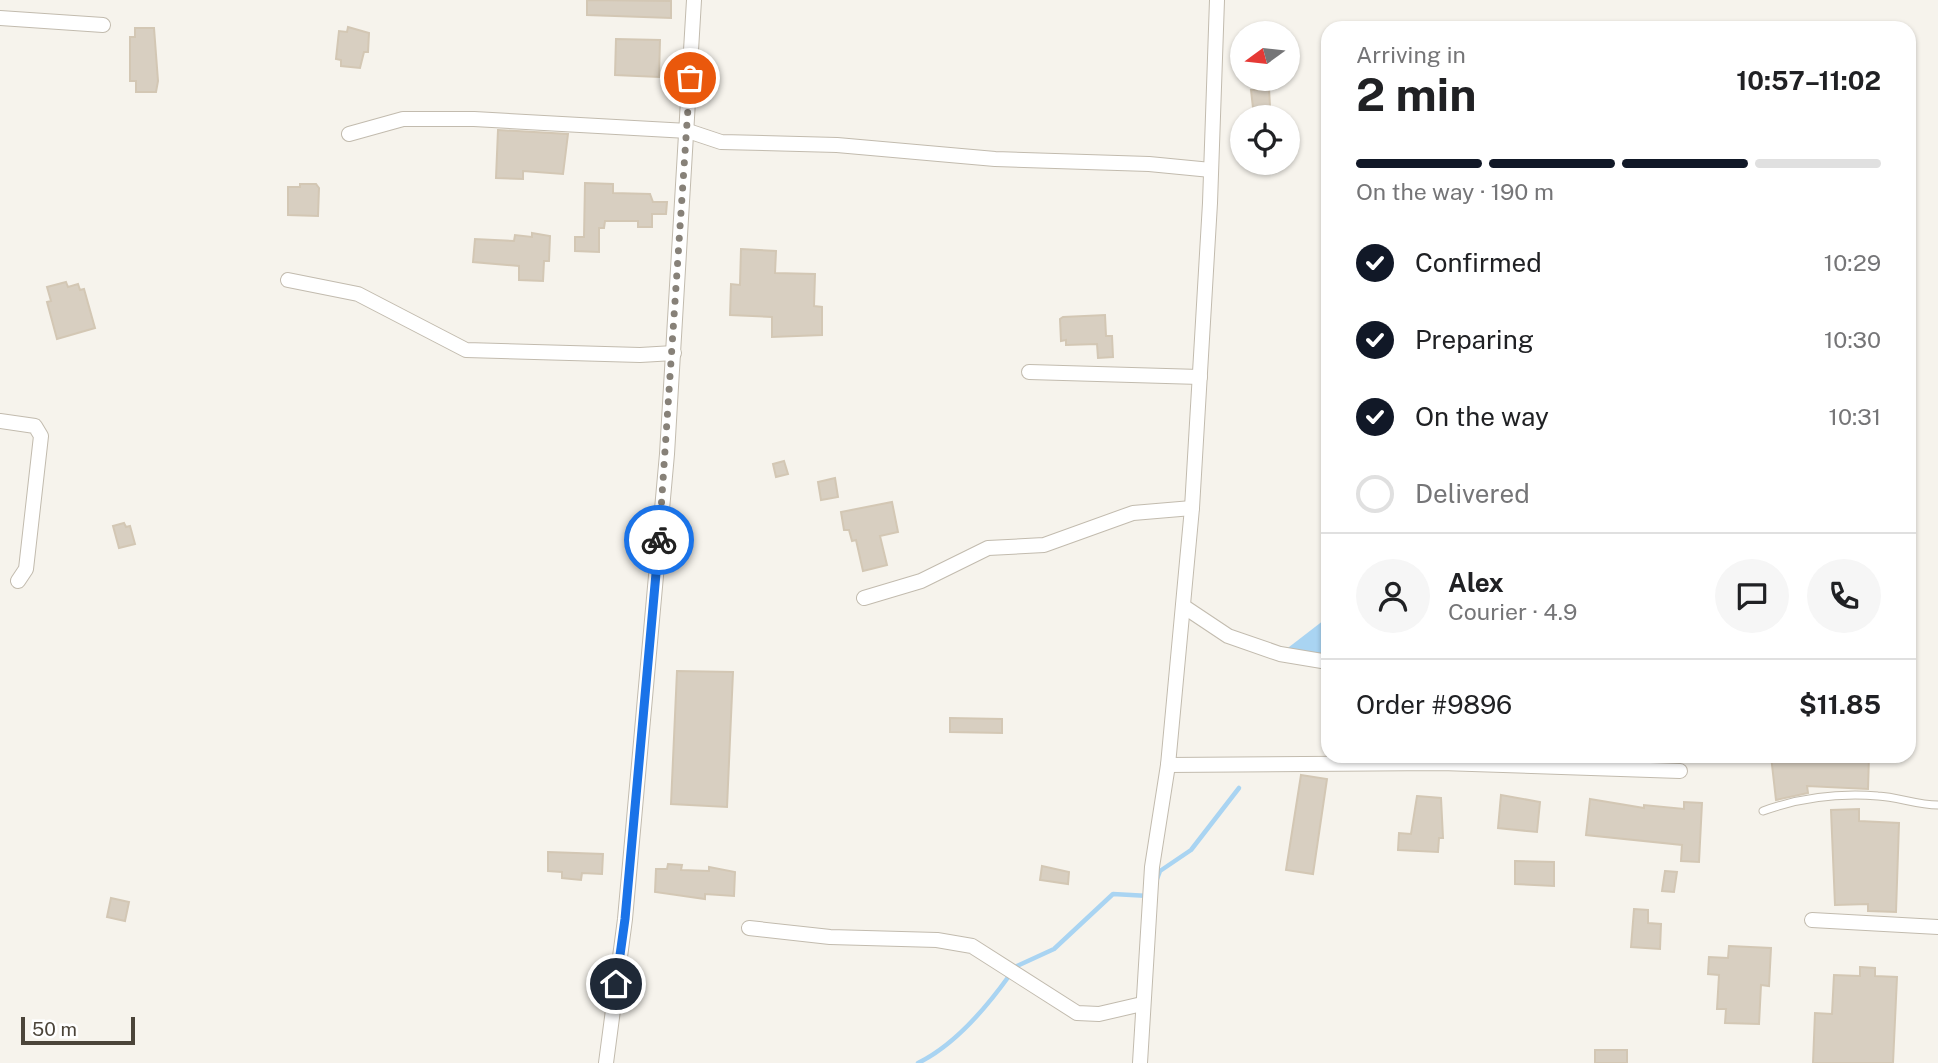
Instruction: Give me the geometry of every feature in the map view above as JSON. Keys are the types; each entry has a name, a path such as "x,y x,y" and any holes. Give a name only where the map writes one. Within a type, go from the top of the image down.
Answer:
{"street":[{"path":"606,1063 625,919 674,353 694,0"},
{"path":"1140,1063 1152,867 1168,765 1192,508 1211,170 1217,0"},
{"path":"0,18 103,24"},
{"path":"349,134 403,119 474,118 688,131 721,142 837,145 995,159 1149,164 1211,170"},
{"path":"288,280 358,294 466,350 640,355 674,353"},
{"path":"1029,372 1200,377"},
{"path":"0,421 36,426 41,436 26,569 18,581"},
{"path":"864,598 921,581 988,548 1044,545 1133,513 1192,508"},
{"path":"1183,606 1228,636 1280,654 1321,661"},
{"path":"1168,765 1441,763 1679,771"},
{"path":"1812,920 1938,927"},
{"path":"748,928 830,937 937,940 972,946 1077,1013 1098,1014 1142,1004"}],"lane":[{"path":"1763,811 1789,802 1834,796 1878,796 1938,805"}],"water":[{"path":"1321,622 1321,661 1280,654"}],"building":[{"path":"587,0 671,1 671,18 587,15"},
{"path":"348,27 369,33 368,52 364,52 360,68 341,66 341,60 336,59 339,31 347,32"},
{"path":"135,28 154,28 158,81 156,92 136,92 136,81 130,81 130,37 135,37"},
{"path":"616,39 660,40 659,77 615,75"},
{"path":"1251,91 1269,91 1270,105 1253,105"},
{"path":"498,130 568,134 563,174 523,171 523,179 496,178"},
{"path":"585,183 613,184 613,193 650,194 653,202 667,202 666,214 652,214 652,227 638,227 638,221 605,221 604,228 599,228 599,252 575,251 575,237 584,237"},
{"path":"300,184 316,184 319,188 318,216 288,215 288,187 300,187"},
{"path":"532,233 550,236 549,261 544,261 543,281 519,280 519,266 473,262 475,239 514,241 515,235 532,237"},
{"path":"741,249 776,251 775,273 815,274 814,306 822,307 822,335 772,337 772,317 730,315 731,284 740,285"},
{"path":"66,282 68,287 78,284 80,290 84,289 95,328 57,339 47,302 51,301 47,287"},
{"path":"1105,315 1106,336 1112,336 1113,357 1098,358 1097,344 1066,345 1066,340 1061,341 1060,319 1063,317"},
{"path":"784,461 788,474 776,477 773,464"},
{"path":"835,478 838,497 821,500 818,482"},
{"path":"892,502 898,532 880,536 887,565 863,571 856,540 852,541 849,530 844,530 841,512"},
{"path":"124,523 126,527 130,526 135,544 119,548 113,526"},
{"path":"677,671 733,672 727,807 671,804"},
{"path":"950,718 1002,719 1002,733 950,732"},
{"path":"1772,763 1869,763 1868,789 1807,786 1808,793 1776,800"},
{"path":"1301,775 1327,779 1313,874 1286,870"},
{"path":"1501,795 1540,802 1537,832 1498,828"},
{"path":"1417,796 1441,798 1443,838 1439,838 1438,852 1398,850 1399,833 1411,834"},
{"path":"1590,799 1644,808 1644,805 1684,809 1684,802 1702,803 1699,862 1681,861 1682,845 1586,835"},
{"path":"1859,809 1859,821 1899,823 1896,912 1868,911 1868,904 1835,905 1831,810"},
{"path":"548,852 603,854 602,874 582,873 581,880 562,878 562,872 548,871"},
{"path":"1515,861 1554,862 1554,886 1515,884"},
{"path":"668,864 682,865 681,870 709,871 709,867 735,872 734,896 705,894 705,899 655,892 656,869 667,869"},
{"path":"1042,866 1069,872 1068,884 1040,880"},
{"path":"1665,871 1677,872 1674,892 1662,891"},
{"path":"111,898 129,902 125,921 107,917"},
{"path":"1634,909 1648,910 1648,923 1661,924 1660,949 1631,947"},
{"path":"1729,946 1771,948 1769,986 1761,985 1759,1024 1725,1023 1726,1009 1717,1009 1719,975 1708,974 1709,957 1728,958"},
{"path":"1860,967 1875,968 1875,976 1897,977 1893,1063 1813,1063 1815,1013 1832,1014 1834,975 1860,976"},
{"path":"1595,1050 1627,1050 1627,1063 1595,1063"}],"waterway":[{"path":"1157,879 1160,871 1191,850 1239,788"},
{"path":"1017,966 1054,949 1113,894 1149,896"},
{"path":"918,1063 957,1036 980,1013 1009,976"}],"way so far":[{"path":"659,540 674,353 690,78"}],"route":[{"path":"616,984 625,919 659,540"}]}
